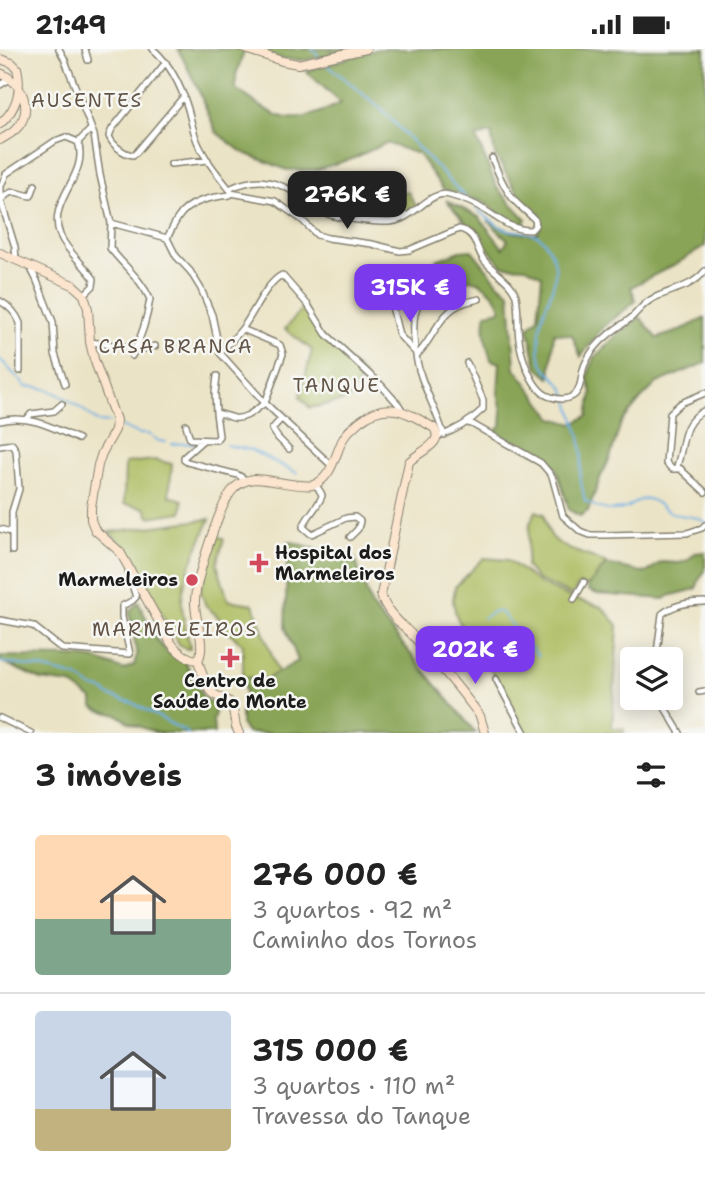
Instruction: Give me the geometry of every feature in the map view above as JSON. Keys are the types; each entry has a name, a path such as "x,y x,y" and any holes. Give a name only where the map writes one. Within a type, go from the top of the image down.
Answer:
{"main road":[{"path":"245,49 292,64 304,64 366,49"},
{"path":"0,59 17,68 19,88 19,95 0,124"},
{"path":"0,73 19,88 25,104 23,117 16,129 0,140"},
{"path":"0,253 73,285 83,295 88,310 90,342 116,421 115,430 98,465 91,520 96,530 114,546 127,563 171,643 180,653 198,660"},
{"path":"239,733 232,704 215,695 205,681 198,660 202,652 195,604 197,581 226,501 231,492 246,480 315,484 326,476 347,433 372,412 385,408 399,410 434,428 441,436 409,462 381,595 383,602 474,708 480,716 485,733"}],"street":[{"path":"59,49 94,135 111,223 111,250 123,261 150,299 146,322 132,356"},
{"path":"85,49 89,60"},
{"path":"153,49 166,62 184,96 195,137 203,153 230,191 275,201 302,220 317,235 400,251 464,229 477,244 482,259 514,291 521,352 544,395 568,399 575,395 585,363 607,335 652,298 692,284 705,271"},
{"path":"166,62 113,129 110,140 125,153 133,155 184,96"},
{"path":"0,85 10,79"},
{"path":"78,142 91,129"},
{"path":"16,260 15,247 1,201 1,186 6,174 55,141 66,137 78,142"},
{"path":"78,142 80,163 61,204 58,220 60,236 94,279 93,286 83,295"},
{"path":"167,238 177,219 188,208 203,200 230,195 230,191 245,182 265,180 295,192 331,215 392,222 407,217 439,194 448,194 477,206 503,223 528,230 534,228 534,219 512,198 492,159"},
{"path":"172,164 208,160"},
{"path":"1,201 11,191 30,196 35,185"},
{"path":"111,223 167,238 176,256 190,271 201,289 212,316 220,353 265,403 332,465"},
{"path":"29,265 53,322 55,354 65,384"},
{"path":"220,353 242,329 279,276 284,277 308,305 326,334 381,385 404,413"},
{"path":"390,297 399,335 417,355"},
{"path":"417,355 443,317 458,304 479,299"},
{"path":"421,300 416,306 414,325 417,355 421,376 441,436 468,423 482,412 484,405 467,363"},
{"path":"0,301 13,310 20,323 20,371"},
{"path":"216,413 236,419 243,418 265,403 284,354 280,345 242,329"},
{"path":"90,342 143,349 155,346"},
{"path":"186,425 190,439 218,439 215,393 217,376"},
{"path":"681,469 672,469 666,463 670,413 681,403 705,393"},
{"path":"27,419 32,414 54,411 62,404"},
{"path":"705,410 688,424 677,466 705,492"},
{"path":"0,421 27,419 47,424 78,439"},
{"path":"281,419 272,429 289,449"},
{"path":"468,423 541,463 552,476 563,516 580,531 590,535 687,533 704,526"},
{"path":"202,441 184,460 238,475 246,480"},
{"path":"0,446 12,444 16,450 19,489 12,512 12,551"},
{"path":"315,484 321,492 321,500 303,527 311,534 352,517 361,521 350,537"},
{"path":"0,529 11,532"},
{"path":"0,620 33,626 62,649 130,654 122,606 136,597 127,563"},
{"path":"574,599 584,582"},
{"path":"658,647 662,614 681,604 705,602"},
{"path":"496,679 525,733"},
{"path":"666,710 680,733"},
{"path":"0,719 31,733"}],"green space":[{"path":"178,49 245,49 236,75 236,89 271,112 283,117 297,118 313,115 341,103 306,71 378,49 705,49 705,246 631,287 636,301 602,328 581,357 572,335 554,333 550,378 537,367 528,328 538,318 542,276 526,267 503,266 446,200 479,217 503,248 508,240 488,221 513,232 536,234 540,228 539,216 527,208 495,155 491,133 476,137 497,188 526,219 524,224 509,220 483,202 443,189 418,154 386,143 352,159 315,170 287,170 242,152 216,132"},
{"path":"250,49 358,49 305,60 283,59"},
{"path":"353,189 408,192 416,206 390,217 352,213"},
{"path":"472,250 499,284 510,293 515,368 553,418 573,424 588,416 592,393 587,377 595,357 616,336 640,317 657,338 705,318 705,363 657,383 621,423 588,511 580,516 569,510 557,470 544,456 495,431 501,426 502,411 498,393 500,363 491,360 484,325 486,313 501,310 500,305 494,295 479,283 468,280 446,289 433,277 436,260 460,251"},
{"path":"304,306 319,335 364,375 348,400 310,408 300,397 312,350 285,329"},
{"path":"156,460 172,464 169,496 183,500 182,512 149,517 145,508 124,504 125,463"},
{"path":"536,511 544,514 555,540 573,551 606,564 588,586 579,584 572,595 538,580 526,567 530,523"},
{"path":"210,519 183,589 183,612 190,649 187,649 176,639 123,545 109,532"},
{"path":"218,536 224,539 217,564 228,600 253,604 278,672 266,679 243,677 243,645 206,606 200,590"},
{"path":"288,541 355,559 372,607 476,733 247,733 241,724 241,712 246,701 243,677 266,679 298,661 285,627"},
{"path":"705,552 705,571 696,589 665,599 597,594 588,590 588,586 606,564 646,573 661,562 679,563 688,560 695,553"},
{"path":"484,558 508,560 540,584 574,599 602,607 618,625 612,728 624,729 624,733 525,733 485,659 469,643 456,615 453,601 455,587"},
{"path":"138,602 158,642 168,653 185,662 204,699 217,705 213,720 214,733 157,733 130,723 118,715 98,710 93,707 93,700 71,684 41,680 0,661 0,656 79,657 98,660 124,670 134,665 137,654 129,612"}],"waterway":[{"path":"312,49 318,55"},
{"path":"324,62 381,109 466,198"},
{"path":"475,207 502,227 538,236 551,252 555,276 542,318 539,353 545,368 562,385 567,396"},
{"path":"0,359 26,387 50,391 72,402 97,421 110,422"},
{"path":"569,401 580,437 580,478 585,501 601,508 617,510 647,499 672,513 705,522"},
{"path":"120,426 166,442"},
{"path":"172,444 195,443"},
{"path":"226,445 251,450 297,473"},
{"path":"483,618 493,612 501,612 538,656"},
{"path":"0,662 77,677 91,687 133,703 188,733"}],"place":[{"name":"Hospital dos Marmeleiros","path":"259,563"},
{"name":"Marmeleiros","path":"192,580"},
{"name":"Centro de Saúde do Monte","path":"230,658"}],"district":[{"name":"AUSENTES","path":"87,100"},
{"name":"CASA BRANCA","path":"176,346"},
{"name":"TANQUE","path":"337,385"},
{"name":"MARMELEIROS","path":"175,629"}]}
